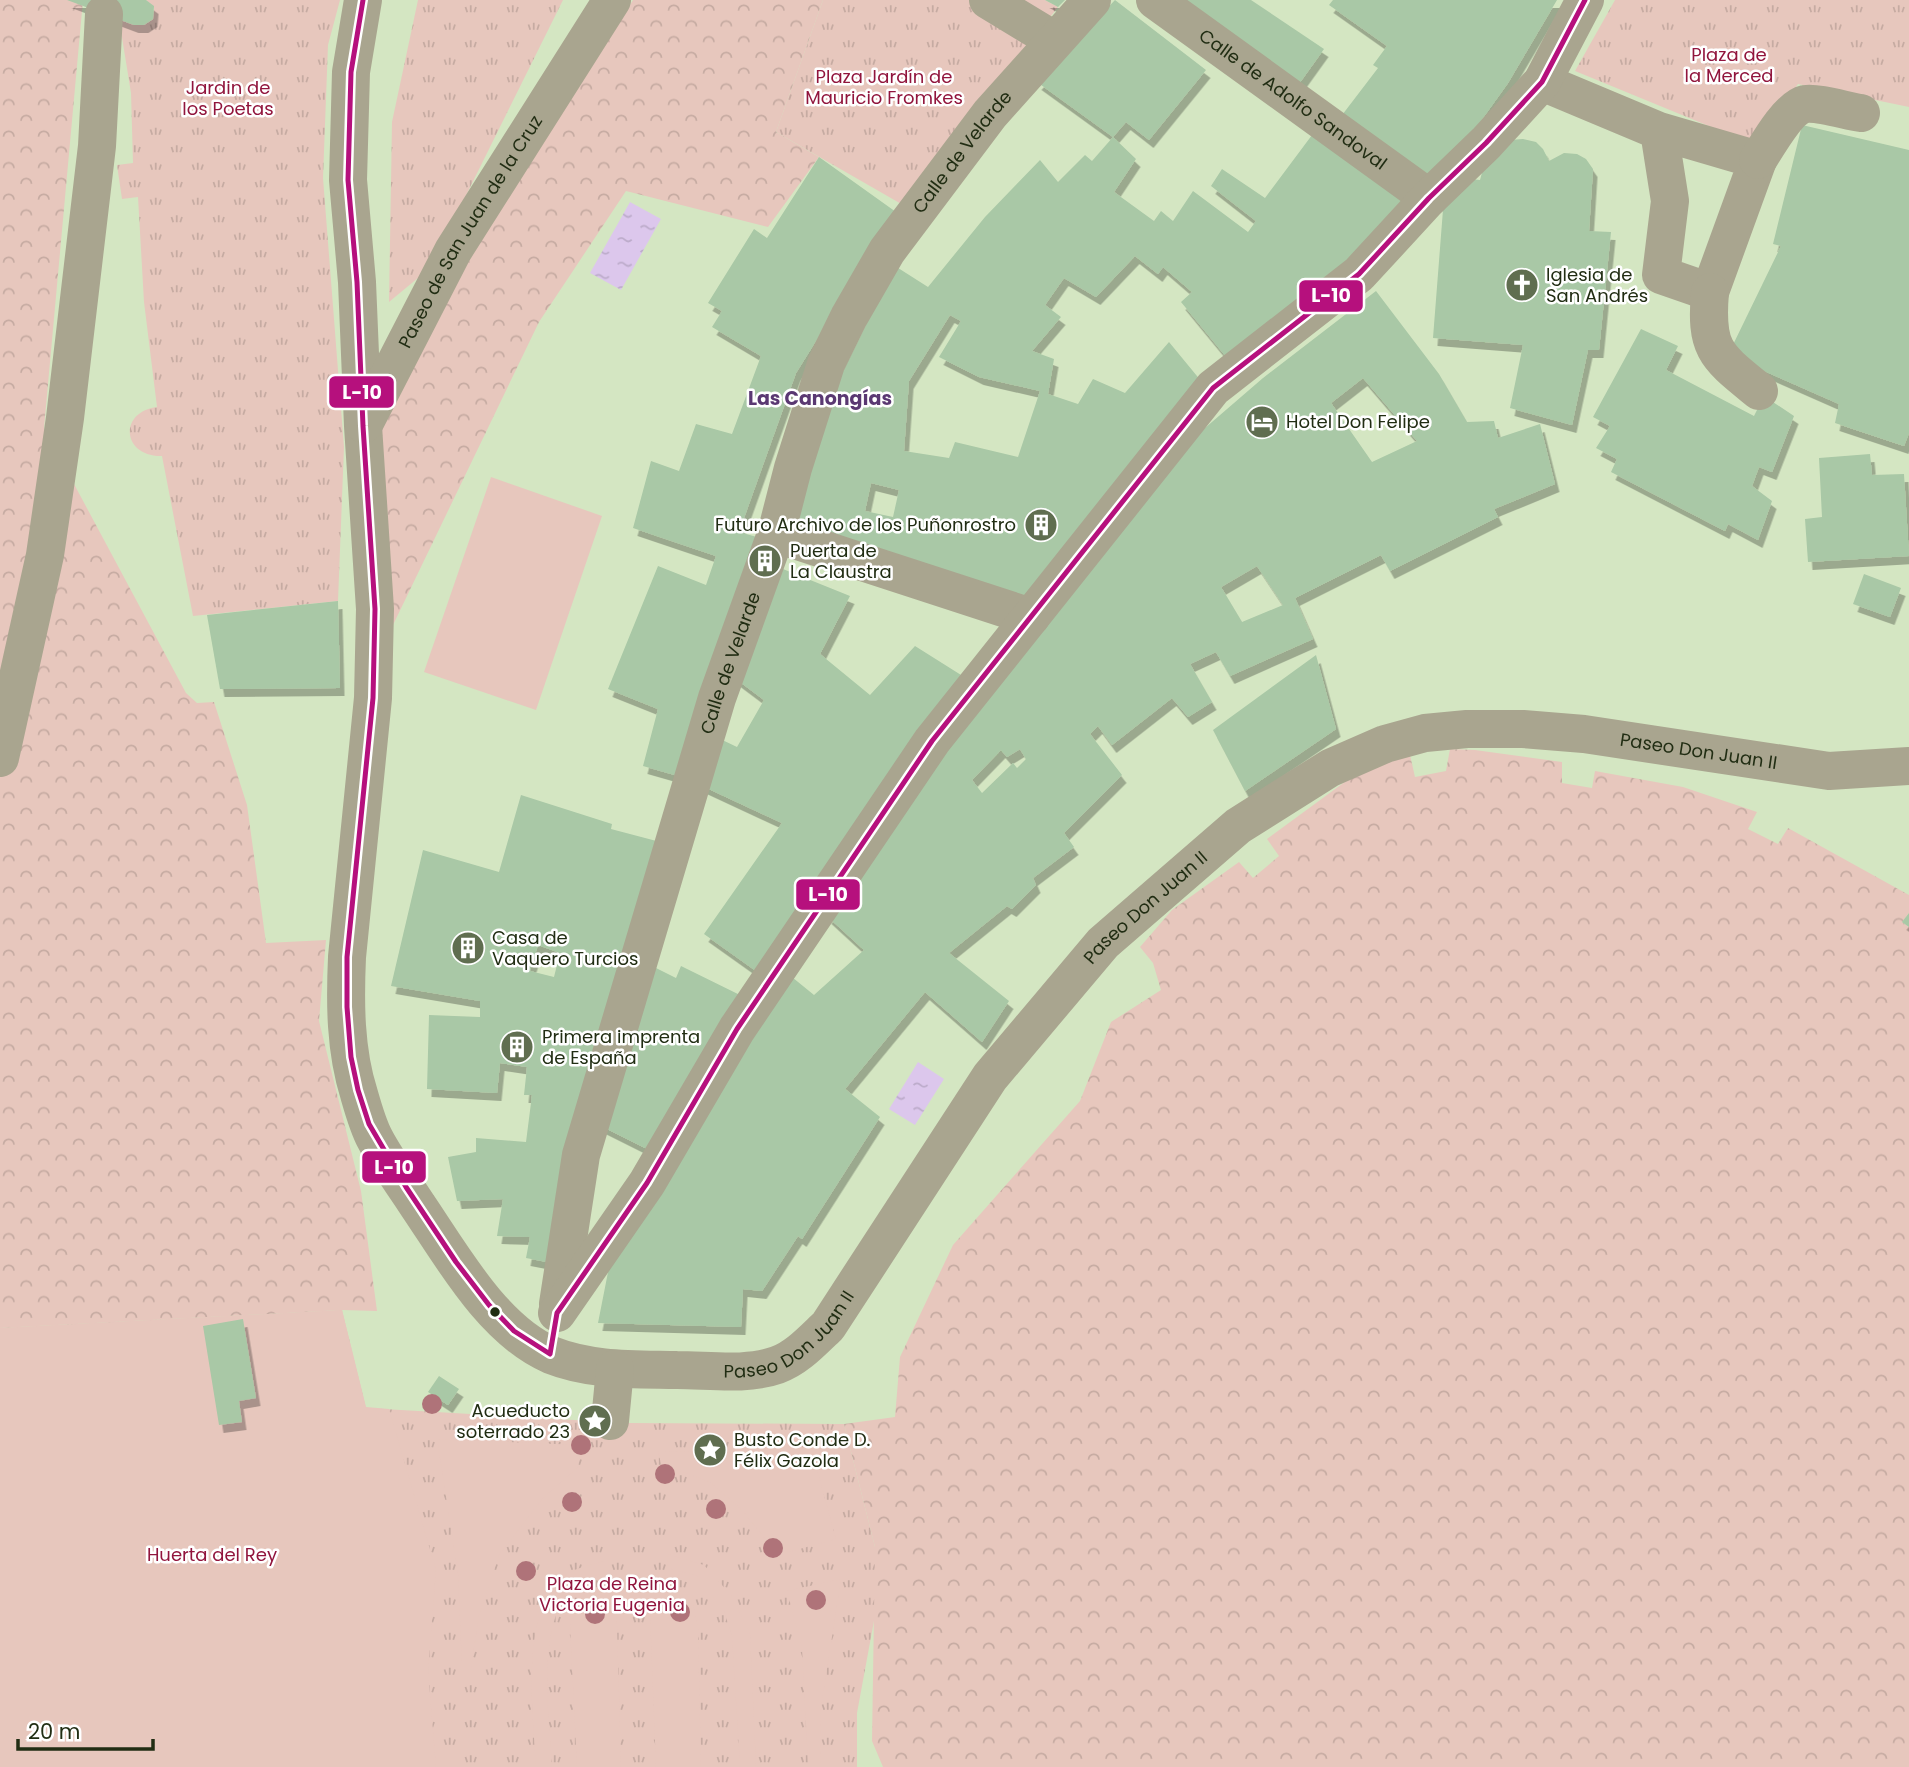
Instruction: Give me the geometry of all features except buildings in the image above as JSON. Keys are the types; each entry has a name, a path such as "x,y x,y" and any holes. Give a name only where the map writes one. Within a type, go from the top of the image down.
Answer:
{"street":[{"path":"363,0 351,72 348,180 363,426"},
{"name":"Paseo de San Juan de la Cruz","path":"363,426 453,251 612,0"},
{"path":"988,0 1054,40"},
{"name":"Calle de Velarde","path":"550,1354 581,1155 718,698 776,534 793,468 826,364 887,251 990,114 1092,0"},
{"name":"Calle de Adolfo Sandoval","path":"1156,0 1429,198"},
{"path":"557,1312 648,1183 737,1028 932,741 1213,388 1359,274 1429,198 1500,128 1542,82 1585,0"},
{"path":"0,758 45,555 65,418 97,146 104,14"},
{"path":"1542,82 1659,131 1758,160"},
{"path":"1759,391 1726,363 1712,343 1708,326 1710,292 1758,160 1788,117 1805,104 1861,113"},
{"path":"1659,131 1670,201 1661,275 1710,292"},
{"name":"Paseo Don Juan II","path":"363,426 375,609 373,698 345,992 348,1039 358,1091 374,1138 464,1273 489,1305 515,1331 550,1354 577,1363 615,1368 756,1370 779,1364 812,1340 828,1326 990,1077 1103,943 1237,826 1330,768 1385,744 1424,733 1467,729 1523,729 1584,734 1829,771 1909,765"},
{"path":"776,534 1031,617"},
{"path":"610,1422 615,1368"}],"green space":[{"path":"0,0 83,0 44,428 186,693 197,703 214,702 247,805 266,943 326,940 319,1021 361,1191 377,1311 342,1310 0,1328"},
{"name":"Jardin de los Poetas","path":"146,0 340,0 328,45 323,178 344,447 338,601 193,616 162,456 139,449 130,434 136,417 157,407 144,302 138,197 122,199 117,165 133,163 131,93 119,19 136,25 153,19 154,7"},
{"path":"418,0 563,0 430,268 389,302 392,122"},
{"path":"633,0 823,0 776,132 819,157 768,227 626,191 539,322 393,625 373,431 499,188 610,36"},
{"name":"Plaza Jardín de Mauricio Fromkes","path":"823,0 1045,0 1058,7 903,205 776,132"},
{"name":"Plaza de la Merced","path":"1615,0 1909,0 1909,107 1798,84 1755,145 1575,71"},
{"path":"491,477 602,516 536,710 424,672"},
{"path":"1450,749 1562,762 1562,783 1592,788 1595,771 1683,787 1757,812 1748,829 1778,844 1788,828 1909,895 1909,913 1902,922 1909,927 1909,1767 883,1767 872,1741 875,1547 844,1424 895,1417 900,1357 953,1245 1080,1101 1111,1022 1161,990 1153,963 1140,947 1172,910 1239,862 1253,878 1279,856 1267,839 1357,773 1410,755 1415,777 1446,771"},
{"name":"Plaza de Reina Victoria Eugenia","path":"342,1310 366,1408 628,1423 844,1424 875,1547 876,1610 857,1713 857,1767 0,1767 0,1328"},
{"name":"Huerta del Rey","path":"342,1310 366,1407 389,1409 436,1570 428,1671 436,1767 0,1767 0,1328"},
{"path":"437,1439 581,1445 578,1467 542,1499 499,1555 479,1615 471,1668 462,1668 458,1573"},
{"path":"658,1451 813,1455 836,1539 778,1555 743,1511 710,1482 661,1464"},
{"path":"667,1554 704,1565 731,1595 750,1634 756,1767 740,1767 732,1636 724,1611 697,1576 668,1568"},
{"path":"604,1561 604,1574 579,1582 565,1598 555,1618 548,1668 552,1767 536,1767 532,1663 535,1635 542,1610 553,1589 569,1573"},
{"path":"841,1579 820,1714 821,1764 808,1764 802,1648 787,1591"},
{"path":"668,1586 683,1593 693,1604 698,1628 701,1767 656,1767 649,1588"},
{"name":"Plaza de Reina Victoria Eugenia","path":"604,1589 616,1589 621,1767 577,1767 570,1626 582,1603 590,1595"}],"water":[{"path":"630,202 661,219 621,290 590,273"},
{"path":"918,1062 944,1079 915,1125 889,1109"}],"transit line":[{"name":"L-10","path":"363,0 351,72 348,180 357,282 375,609 373,698 347,957 351,1057 369,1124 406,1187 456,1262 489,1305 514,1331 550,1354 557,1313 647,1183 737,1029 932,741 1213,388 1359,274 1429,198 1486,143 1542,82 1585,0"}],"place":[{"name":"Iglesia de San Andrés","path":"1522,285"},
{"name":"Hotel Don Felipe","path":"1262,422"},
{"name":"Futuro Archivo de los Puñonrostro","path":"1041,525"},
{"name":"Puerta de La Claustra","path":"765,561"},
{"name":"Casa de Vaquero Turcios","path":"468,948"},
{"name":"Primera imprenta de España","path":"517,1047"},
{"name":"Acueducto soterrado 23","path":"595,1421"},
{"name":"Busto Conde D. Félix Gazola","path":"710,1450"}],"district":[{"name":"Las Canongías","path":"820,398"}]}
